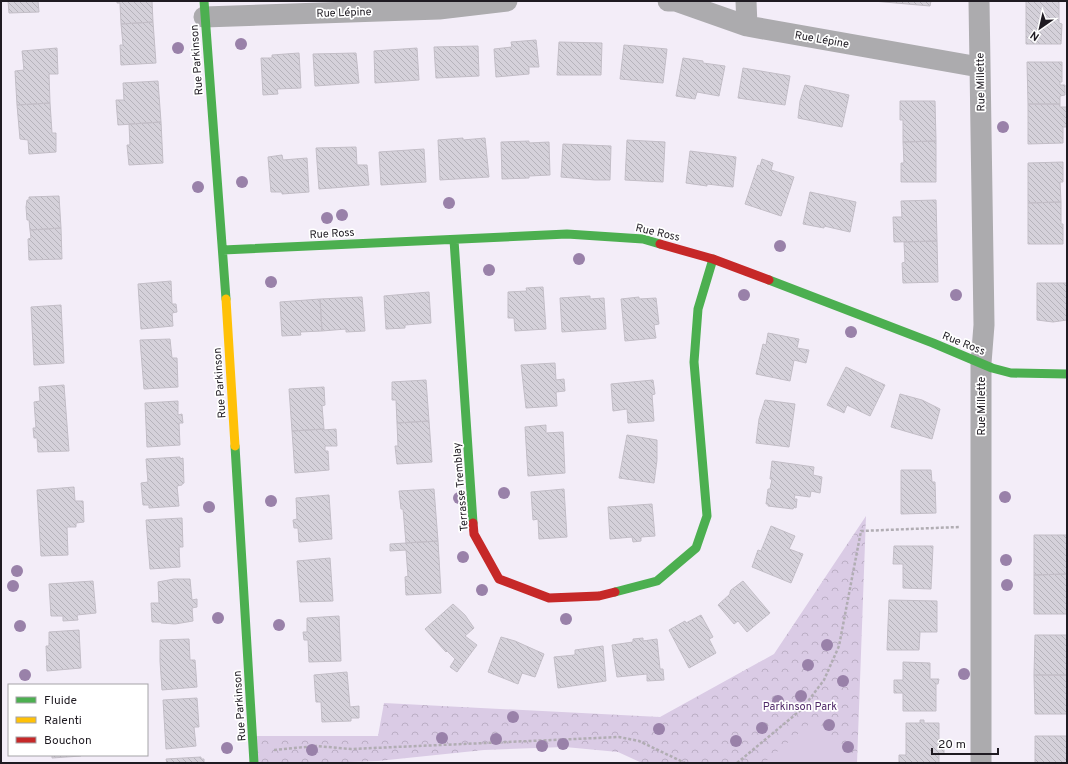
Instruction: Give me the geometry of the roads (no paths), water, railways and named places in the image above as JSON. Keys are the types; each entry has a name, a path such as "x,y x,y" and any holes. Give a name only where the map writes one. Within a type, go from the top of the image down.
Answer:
{"street":[{"name":"Rue Lépine","path":"204,9 439,9 507,1"},
{"name":"Rue Lépine","path":"668,1 676,1 747,26 979,67"},
{"path":"746,1 747,26"},
{"name":"Rue Millette","path":"979,1 984,325 981,363 981,763"},
{"name":"Rue Parkinson","path":"204,9 223,250 254,763"},
{"name":"Rue Ross","path":"223,250 567,234 643,239 713,259 1000,370 1011,373 1067,374"},
{"name":"Terrasse Tremblay","path":"454,240 474,534 499,579 549,598 599,596 657,581 696,548 707,516 694,362 698,309 713,259"}],"park label":[{"name":"Parkinson Park","path":"800,706"}]}
